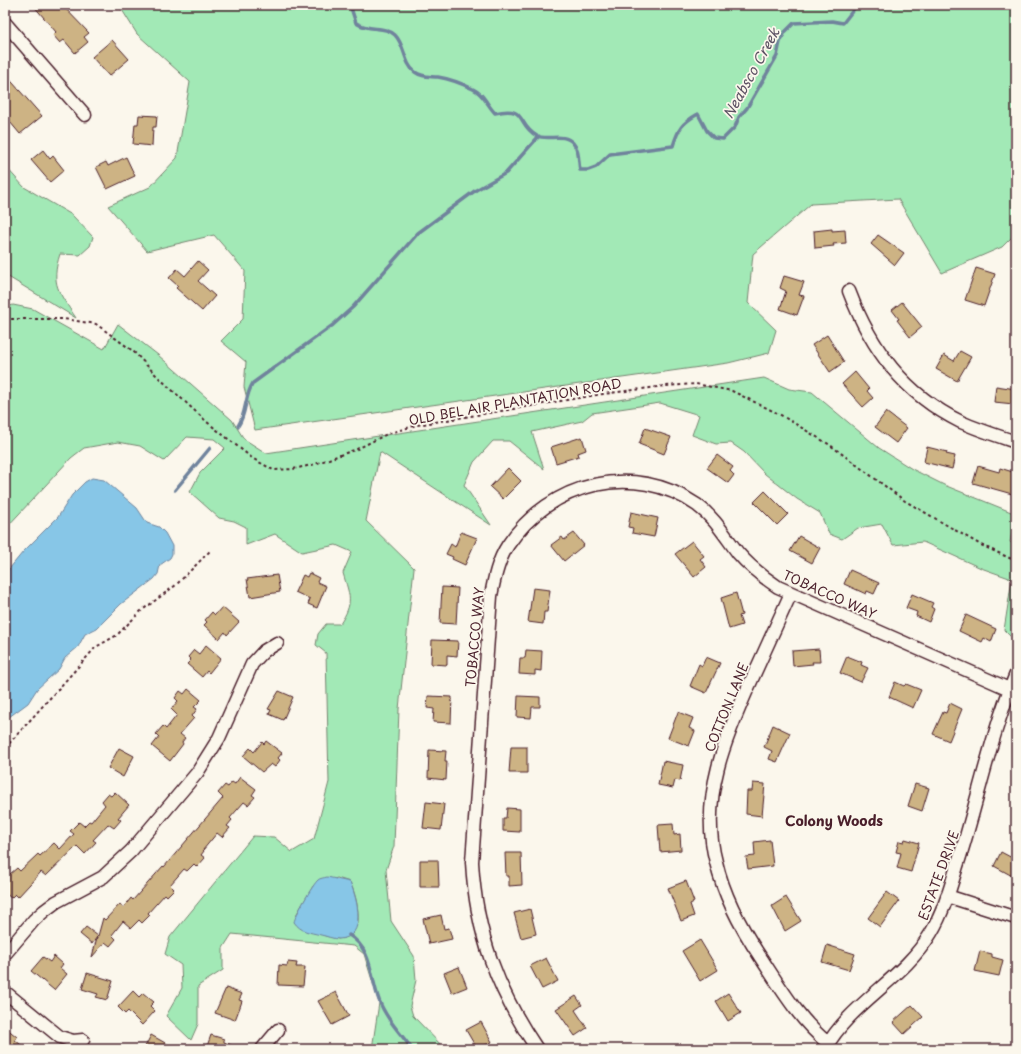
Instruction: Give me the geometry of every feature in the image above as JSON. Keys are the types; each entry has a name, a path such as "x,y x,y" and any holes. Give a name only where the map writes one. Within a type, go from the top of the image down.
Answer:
{"street":[{"path":"5,23 85,115"},
{"path":"849,291 858,314 883,359 896,375 932,406 963,422 1016,442"},
{"name":"TOBACCO WAY","path":"538,1049 515,1012 494,970 486,950 479,923 474,890 472,845 490,596 494,577 508,546 520,529 537,513 562,496 579,488 615,481 651,484 669,489 698,506 715,521 750,566 765,578 790,593 1013,690"},
{"name":"COTTON LANE","path":"790,593 728,734 713,787 711,815 712,838 715,861 722,882 733,910 746,936 771,974 803,1018 826,1046"},
{"path":"5,954 34,920 56,902 103,877 131,851 197,773 219,738 252,664 264,651 277,643"},
{"name":"ESTATE DRIVE","path":"826,1046 856,1008 906,966 922,946 938,920 965,842 999,720 1013,690 1016,674"},
{"path":"947,896 1016,918"},
{"path":"5,992 60,1037 73,1041 83,1040"},
{"path":"262,1049 278,1030"}],"path":[{"name":"OLD BEL AIR PLANTATION ROAD","path":"5,319 64,319 96,324 133,351 158,377 207,422 252,458 273,470 293,470 312,465 357,449 387,434 417,425 603,394 665,386 696,384 732,391 772,410 830,446 905,501 980,545 1016,561"},
{"path":"5,748 96,647 117,635 141,611 176,585 210,550"}],"green space":[{"path":"119,5 1016,5 1016,233 1002,247 942,273 898,199 811,204 753,254 748,303 776,330 769,353 728,363 255,430 244,387 246,362 221,341 243,319 245,271 214,235 147,251 108,206 150,187 177,158 190,82 137,34"},
{"path":"5,166 24,187 72,215 93,237 90,246 80,255 60,254 57,265 56,281 58,288 76,318 5,275"},
{"path":"13,305 33,309 104,349 118,324 158,355 232,420 244,439 266,453 764,378 789,389 812,392 879,448 912,469 944,485 1016,514 1010,542 1016,546 1016,630 1013,639 1004,630 1012,579 981,568 923,542 893,545 882,524 858,528 842,539 829,534 820,513 797,499 765,474 744,452 731,443 716,444 692,435 699,415 660,403 592,413 582,421 532,432 544,469 509,441 493,441 474,462 464,485 491,525 380,452 366,521 414,568 399,709 394,846 386,870 391,921 414,956 416,980 410,1006 413,1016 445,1049 372,1049 379,1003 364,954 354,946 232,934 223,948 223,970 198,986 198,1024 191,1040 166,1016 182,988 181,965 165,954 170,937 253,836 274,837 292,852 314,839 329,782 326,653 316,645 318,634 326,624 340,624 349,605 349,594 343,573 352,552 336,545 302,552 275,534 246,545 246,527 234,521 219,518 190,492 200,473 225,448 214,439 187,437 164,461 140,446 118,442 84,448 71,458 5,529 5,308","holes":["337,878 350,882 357,902 358,923 339,939 325,936 296,915 313,886"]}],"water":[{"path":"92,478 104,480 137,508 147,523 159,527 165,533 172,546 172,554 170,558 160,565 158,574 154,579 121,604 97,628 85,634 78,647 65,658 59,669 37,689 28,703 5,720 5,574 23,552 58,517 72,495 85,482"},
{"path":"327,877 350,882 353,889 358,916 357,925 354,932 348,937 337,939 309,932 299,928 294,922 308,893 318,880"}],"building":[{"path":"33,5 62,5 89,33 84,37 88,42 75,53 64,40 60,43 53,35 56,32"},
{"path":"112,40 129,59 109,76 92,57"},
{"path":"5,74 42,116 20,134 5,116"},
{"path":"139,115 157,116 156,127 153,127 152,146 133,144 135,124 138,124"},
{"path":"43,150 50,159 53,156 64,170 50,182 31,160"},
{"path":"126,157 135,176 107,189 96,167 106,162 108,166"},
{"path":"832,229 832,231 845,230 846,243 815,248 814,231"},
{"path":"878,235 904,253 895,265 871,244"},
{"path":"198,261 208,270 198,281 215,296 202,311 176,288 178,286 169,278 177,269 185,276"},
{"path":"976,268 995,274 984,306 965,300"},
{"path":"784,276 804,282 799,295 804,296 797,315 780,309 786,291 780,288"},
{"path":"902,302 922,327 910,337 897,320 899,319 892,310"},
{"path":"827,335 844,362 830,372 812,345"},
{"path":"960,351 971,357 957,381 936,369 944,355 954,361"},
{"path":"855,372 869,389 867,391 873,398 863,407 842,384"},
{"path":"996,386 1016,389 1016,402 1014,404 994,402"},
{"path":"886,412 907,428 896,443 875,427"},
{"path":"645,428 671,437 664,454 639,444"},
{"path":"582,437 586,450 578,453 579,456 556,463 551,447"},
{"path":"927,447 947,452 946,454 955,456 952,469 924,462"},
{"path":"717,455 733,467 730,471 734,475 728,483 707,468"},
{"path":"978,466 999,472 1000,468 1016,473 1016,482 1012,494 973,483"},
{"path":"508,468 521,481 503,499 490,487"},
{"path":"765,491 788,514 777,525 754,502"},
{"path":"631,512 658,518 654,537 632,533 633,528 628,527"},
{"path":"461,532 477,538 465,565 452,559 453,557 446,554 451,544 455,547"},
{"path":"574,533 584,545 564,561 551,545 562,537 564,540"},
{"path":"799,536 820,548 812,563 790,551"},
{"path":"692,541 704,556 700,559 706,567 694,577 675,554"},
{"path":"850,570 879,583 874,594 867,591 866,594 844,584"},
{"path":"309,573 319,578 317,582 326,586 317,608 308,604 310,599 295,592 303,575 307,577"},
{"path":"277,575 280,592 250,597 247,579"},
{"path":"442,587 458,588 456,624 440,623"},
{"path":"533,588 550,590 547,612 544,612 543,624 528,622"},
{"path":"736,593 742,615 739,616 742,625 729,629 721,598"},
{"path":"912,594 933,603 931,607 934,609 929,622 916,616 917,612 906,608"},
{"path":"222,607 239,622 227,635 225,632 219,639 204,625 207,622 205,620 212,612 215,615"},
{"path":"966,615 996,629 991,642 984,638 982,642 959,631"},
{"path":"432,640 458,641 457,656 447,655 447,665 431,664"},
{"path":"206,645 221,658 209,673 207,671 202,677 187,664 191,660 188,657 194,650 199,654"},
{"path":"819,649 820,662 793,666 792,651"},
{"path":"526,650 542,651 541,671 535,670 535,675 519,674 520,658 525,658"},
{"path":"847,656 862,662 861,665 868,668 861,682 840,673"},
{"path":"706,657 720,663 706,693 690,686 699,664 702,666"},
{"path":"895,682 904,686 906,684 921,690 913,708 889,697"},
{"path":"188,689 201,700 194,707 197,709 192,716 194,718 180,734 185,738 182,742 183,744 170,761 152,746 159,737 156,734 163,726 166,729 177,715 171,709 178,701 175,698 180,691 184,694"},
{"path":"279,691 293,697 283,720 269,714 271,710 268,709"},
{"path":"428,696 452,697 451,723 433,722 434,709 427,708"},
{"path":"518,696 540,697 540,707 532,707 531,718 517,717"},
{"path":"950,703 962,709 949,741 933,734 943,712 946,713"},
{"path":"678,712 693,718 689,728 695,731 689,746 668,738"},
{"path":"773,725 790,733 777,762 769,759 772,751 764,747"},
{"path":"266,741 282,753 278,758 280,760 275,767 271,764 262,772 243,756 250,748 254,752 262,742 264,744"},
{"path":"511,747 527,747 527,773 509,773"},
{"path":"119,748 134,756 123,777 108,768"},
{"path":"429,750 446,751 446,780 428,778"},
{"path":"663,761 683,765 680,781 675,780 673,788 658,785"},
{"path":"240,777 256,789 252,795 255,797 248,805 244,802 230,818 232,820 227,826 230,828 222,837 217,833 203,850 204,851 201,855 205,858 197,867 194,864 187,871 184,869 170,885 174,889 167,896 165,894 148,913 150,915 142,923 139,920 131,928 123,921 112,935 116,939 110,946 105,942 92,957 97,937 92,944 80,934 86,927 98,936 103,918 105,920 120,904 123,908 131,898 133,900 163,866 164,867 223,798 218,793 225,785 228,787 232,782 235,784"},
{"path":"753,783 765,784 762,816 746,814 747,791 752,791"},
{"path":"915,784 929,788 922,811 908,806"},
{"path":"115,792 129,805 118,818 121,820 114,828 108,824 93,840 96,842 85,854 77,846 46,876 41,872 18,897 15,894 11,898 5,893 5,869 10,874 17,868 20,871 38,854 40,856 54,843 60,849 74,834 70,831 79,822 84,826 89,821 91,822 105,805 102,801 108,794 111,796"},
{"path":"426,802 444,804 441,830 423,828"},
{"path":"507,808 520,809 520,832 503,831 503,818 506,818"},
{"path":"673,824 674,835 680,834 681,850 660,852 658,825"},
{"path":"905,839 919,843 911,872 897,868 901,853 896,852 899,841 904,842"},
{"path":"770,840 773,866 748,869 746,857 755,856 754,842"},
{"path":"1001,852 1016,860 1016,878 994,866"},
{"path":"505,853 521,853 522,885 509,886 509,876 506,876"},
{"path":"420,860 438,860 439,887 420,887"},
{"path":"686,881 694,902 690,904 694,916 681,921 668,888"},
{"path":"887,892 899,901 880,927 868,918"},
{"path":"786,897 801,921 785,931 772,906"},
{"path":"530,909 536,934 521,938 514,913"},
{"path":"441,915 444,929 449,928 452,939 429,944 423,919"},
{"path":"700,940 718,970 700,981 682,951"},
{"path":"827,945 855,954 849,970 822,962"},
{"path":"980,951 992,954 992,957 1003,960 999,976 975,971"},
{"path":"54,956 63,964 60,968 67,974 54,990 31,971 43,957 50,962"},
{"path":"546,958 558,981 542,989 530,966"},
{"path":"288,962 297,963 296,967 305,967 303,986 278,985 279,965 287,966"},
{"path":"459,967 467,987 452,993 444,973"},
{"path":"87,973 113,981 107,1000 96,997 98,994 82,989"},
{"path":"226,988 242,994 239,1000 242,1001 235,1020 215,1013"},
{"path":"133,991 139,997 143,993 154,1002 150,1006 155,1011 142,1025 128,1011 125,1014 118,1007"},
{"path":"336,992 349,1016 332,1025 318,1001"},
{"path":"728,993 741,1013 728,1021 716,1001"},
{"path":"576,996 582,1005 575,1010 587,1028 575,1036 556,1009"},
{"path":"912,1005 923,1017 904,1034 893,1022"},
{"path":"481,1022 492,1042 477,1049 466,1030"},
{"path":"5,1027 17,1037 15,1040 26,1049 5,1049"},
{"path":"151,1035 176,1049 144,1049"},
{"path":"211,1035 224,1039 224,1042 240,1049 206,1049"}],"waterway":[{"name":"Neabsco Creek","path":"350,5 356,23 361,26 386,30 395,35 401,44 411,69 418,74 447,79 477,91 495,113 505,111 517,114 526,127 537,136 546,138 560,137 569,140 577,149 580,170 588,170 596,167 610,154 673,146 681,127 688,120 698,114 707,131 714,138 723,139 735,127 739,117 747,108 777,56 780,42 785,32 794,23 832,21 843,23 857,5"},
{"path":"238,426 243,416 248,394 253,383 333,325 353,307 418,233 476,190 506,173 539,136"},
{"path":"175,490 210,448"},
{"path":"349,935 357,941 367,956 376,991 385,1013 412,1049"}],"district":[{"name":"Colony Woods","path":"834,820"}]}
